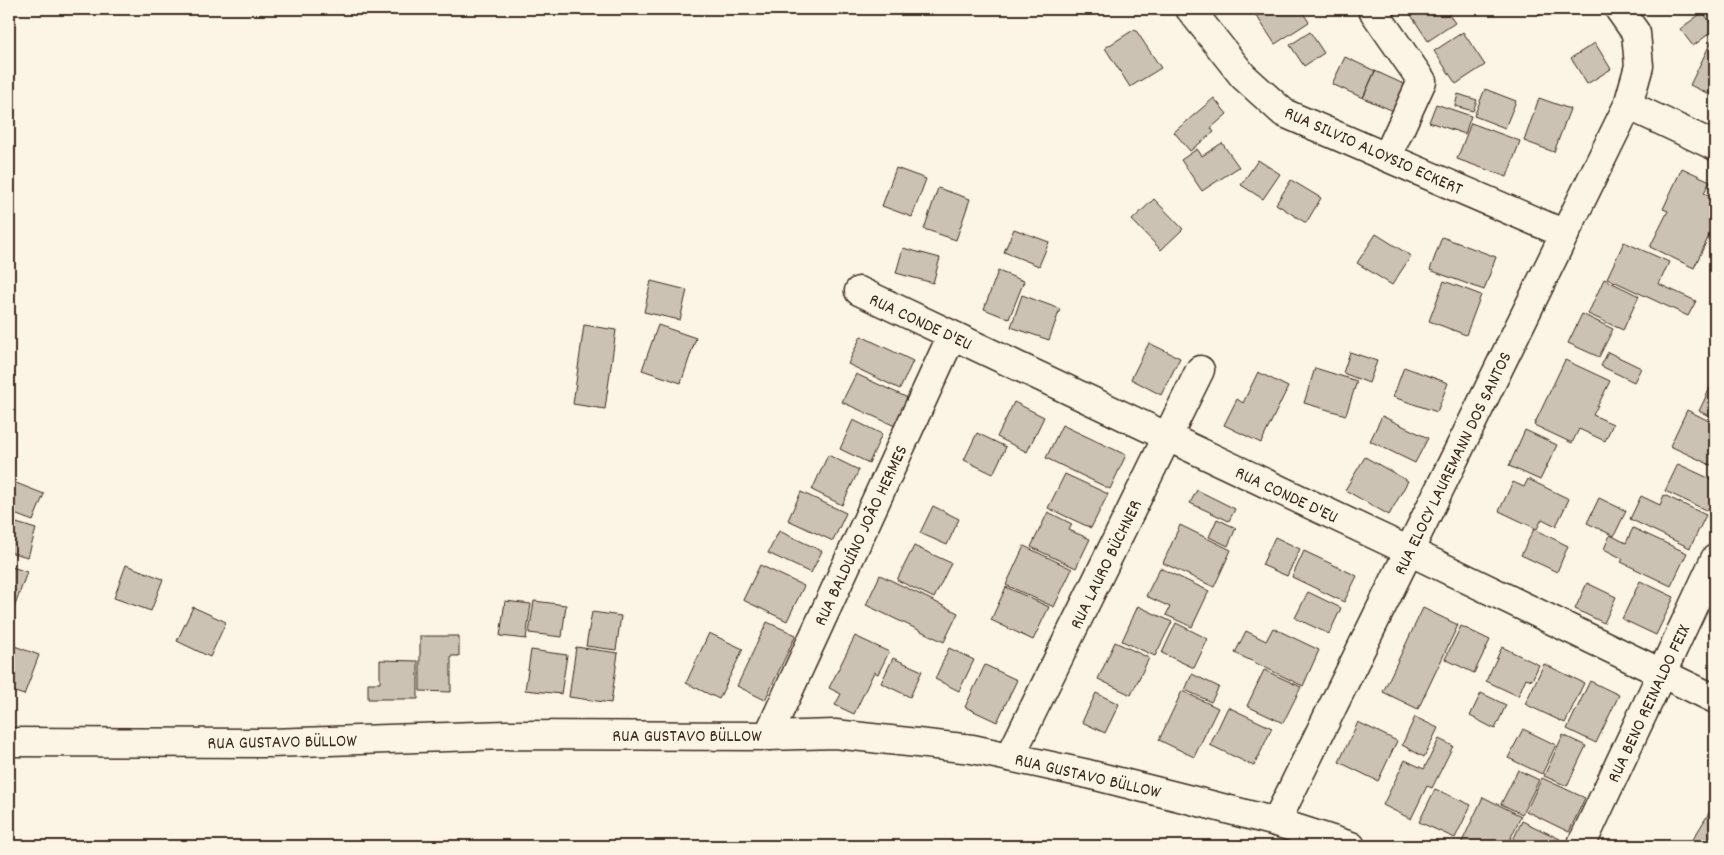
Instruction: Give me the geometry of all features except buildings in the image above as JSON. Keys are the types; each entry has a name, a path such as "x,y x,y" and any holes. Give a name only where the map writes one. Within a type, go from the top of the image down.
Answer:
{"street":[{"name":"RUA SILVIO ALOYSIO ECKERT","path":"1190,9 1243,76 1284,113 1565,234"},
{"path":"1372,9 1422,81 1387,157"},
{"name":"RUA ELOCY LAUREMANN DOS SANTOS","path":"1276,822 1628,105 1639,66 1636,33 1619,9"},
{"path":"1628,105 1715,146"},
{"name":"RUA CONDE D'EU","path":"858,291 1409,551 1715,699"},
{"name":"RUA BALDUÍNO JOÃO HERMES","path":"768,736 952,335"},
{"name":"RUA LAURO BÜCHNER","path":"1010,757 1200,370"},
{"name":"RUA BENO REINALDO FEIX","path":"1581,846 1715,559"},
{"name":"RUA GUSTAVO BÜLLOW","path":"9,742 270,743 506,735 768,736 835,734 972,749 1010,757 1088,774 1276,822 1351,846"}]}
